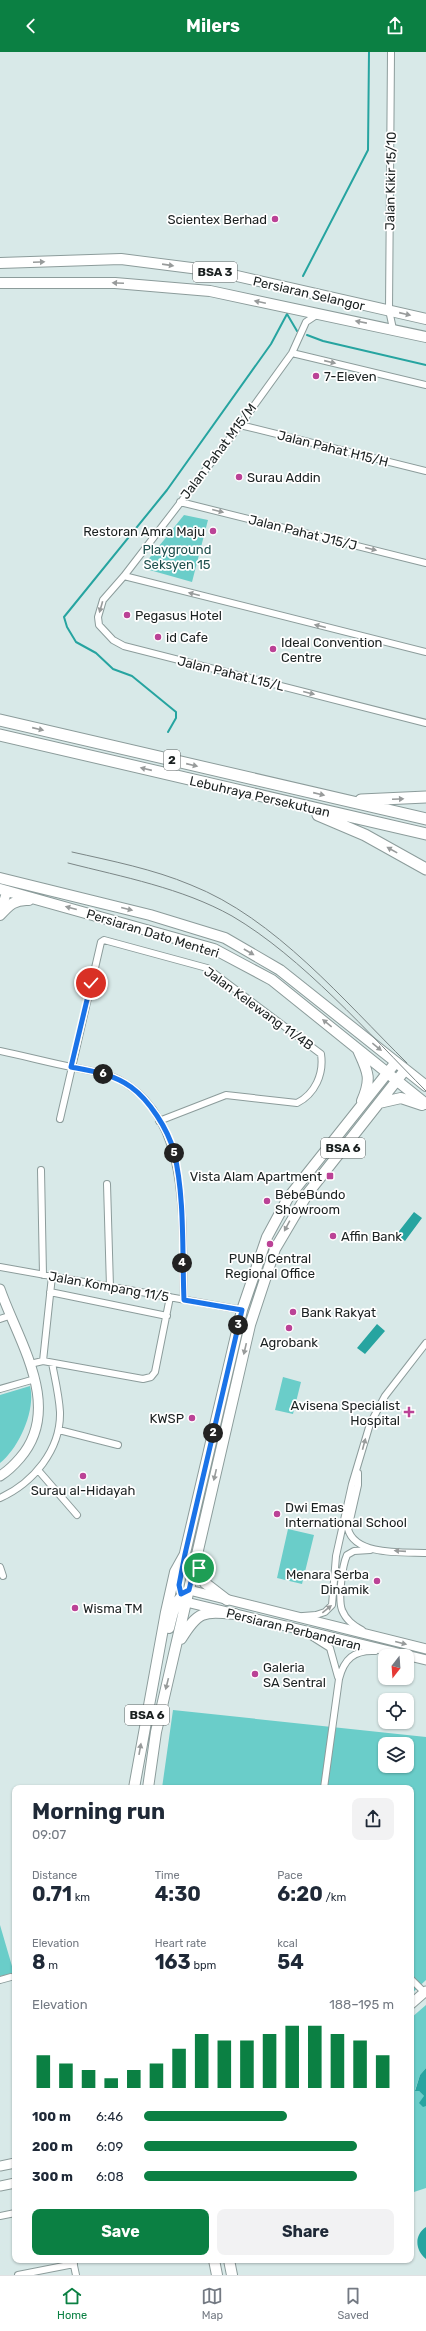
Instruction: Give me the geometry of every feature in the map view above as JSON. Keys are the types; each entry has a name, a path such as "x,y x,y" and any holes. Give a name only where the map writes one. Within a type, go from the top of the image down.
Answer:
{"highway":[{"name":"Lebuhraya Persekutuan","path":"0,720 426,819"},
{"name":"Lebuhraya Persekutuan","path":"0,735 426,834"},
{"path":"345,800 426,797"},
{"path":"293,804 365,836 426,869"}],"main road":[{"name":"Persiaran Selangor","path":"0,263 121,259 215,272 426,319"},
{"name":"Persiaran Selangor","path":"0,283 115,283 210,291 426,337"},
{"name":"Persiaran Dato Menteri","path":"0,878 150,915 225,938 280,970 426,1086"},
{"path":"0,878 6,883 3,890 0,914"},
{"path":"3,890 12,885 22,883"},
{"name":"Persiaran Dato Menteri","path":"3,890 214,949 272,980 426,1105"},
{"path":"0,914 11,903 17,901 51,903"},
{"path":"355,1115 369,1084 368,1073 357,1048"},
{"name":"BSA 6","path":"135,1785 160,1643 175,1572 185,1554 242,1310 267,1237 288,1198 396,1062"},
{"name":"BSA 6","path":"148,1785 156,1732 176,1646 185,1596 197,1556 250,1325 275,1248 308,1193 405,1070"},
{"path":"379,1103 400,1098 426,1105"},
{"path":"0,1289 30,1364 40,1399 36,1436 30,1447 0,1476"},
{"path":"160,1643 168,1632 175,1604 185,1596 179,1585 185,1554"},
{"path":"197,1556 199,1568 205,1583 227,1600"},
{"name":"Persiaran Perbandaran","path":"185,1596 227,1600 426,1649"},
{"name":"Persiaran Perbandaran","path":"185,1596 235,1614 378,1649"},
{"path":"176,1646 190,1623 201,1614 208,1612 235,1614"},
{"name":"Persiaran Perbandaran","path":"414,1657 426,1660"},
{"path":"414,2001 425,1992"},
{"path":"0,2166 12,2164"},
{"path":"0,2186 12,2184"},
{"path":"215,2263 217,2275"},
{"path":"230,2263 232,2275"}],"street":[{"name":"Jalan Kikir 15/10","path":"391,52 389,310 393,329"},
{"path":"298,310 306,322 319,314"},
{"name":"Jalan Pahat M15/M","path":"124,576 240,425 292,353 306,322"},
{"path":"292,353 426,385"},
{"name":"Jalan Pahat H15/H","path":"240,425 426,471"},
{"name":"Jalan Pahat J15/J","path":"180,502 426,563"},
{"path":"124,576 426,652"},
{"name":"Jalan Pahat L15/L","path":"124,576 102,600 98,617 102,630 124,646 426,723"},
{"name":"Jalan Kelewang 11/4B","path":"71,1067 101,942 104,940 207,968 321,1054 321,1069 316,1085 304,1100 297,1103 226,1095 159,1121"},
{"path":"0,1051 99,1072 117,1078 144,1098 159,1121 174,1150 179,1187 184,1300"},
{"path":"60,1119 71,1067"},
{"path":"41,1170 43,1275"},
{"path":"108,1184 110,1287"},
{"name":"Jalan Kompang 11/5","path":"0,1267 242,1310"},
{"path":"43,1361 52,1276"},
{"path":"50,1292 167,1316"},
{"path":"30,1364 43,1361 143,1379 150,1377 154,1372 170,1297"},
{"path":"0,1319 10,1316"},
{"path":"290,1616 316,1615 325,1612 332,1605 336,1556 352,1484 358,1469 370,1424 375,1411 426,1343"},
{"path":"0,1498 26,1483 38,1470 52,1448 58,1430 59,1396 52,1363"},
{"path":"0,1389 35,1379"},
{"path":"58,1430 118,1445"},
{"path":"358,1469 358,1485 348,1529 354,1541 374,1550"},
{"path":"38,1470 77,1515"},
{"path":"373,1636 355,1626 348,1620 341,1603 343,1570 347,1555 354,1551 374,1550 426,1553"},
{"path":"0,1567 3,1576"},
{"path":"288,1626 317,1638 330,1648 339,1679"},
{"path":"324,1785 339,1679 343,1664 358,1652 378,1652"},
{"path":"0,1980 11,1977"},
{"path":"414,1982 425,1992"},
{"path":"0,2216 12,2214"},
{"path":"18,2275 69,2263"},
{"path":"73,2263 76,2275"}],"green space":[{"name":"Playground Seksyen 15","path":"184,515 208,520 192,582 146,569 143,566"},
{"path":"283,1377 301,1382 293,1414 275,1410"},
{"path":"30,1386 31,1406 24,1428 14,1448 0,1463 0,1395"},
{"path":"288,1529 314,1535 302,1584 277,1578"},
{"path":"173,1710 426,1737 426,1980 414,1991 414,1785 162,1785"},
{"path":"0,1925 12,1966 12,1973 0,1976"},
{"path":"426,2005 426,2068 420,2075 415,2090 419,2091 426,2098 426,2188 414,2192 414,2015"}],"shaded area":[{"path":"414,1212 422,1218 405,1241 396,1235"},
{"path":"377,1324 385,1331 365,1354 357,1348"},
{"path":"426,2068 426,2106 423,2107 419,2103 424,2096 419,2091 415,2091 420,2075"},
{"path":"426,2227 426,2259 422,2255 417,2243 419,2234"}],"waterway":[{"path":"303,276 368,150 369,52"},
{"path":"287,314 297,331"},
{"path":"168,732 176,718 176,712 132,676 113,669 96,653 76,642 67,627 64,617 167,490 271,344 287,314"},
{"path":"307,335 323,341 426,365"}],"tram line":[{"path":"72,852 132,866 177,879 222,900 251,918 280,939 307,963 407,1063"},
{"path":"68,863 152,884 193,898 232,916 258,933 309,974 358,1021 426,1091"}],"place":[{"name":"Scientex Berhad","path":"275,219"},
{"name":"7-Eleven","path":"316,376"},
{"name":"Surau Addin","path":"239,477"},
{"name":"Restoran Amra Maju","path":"213,531"},
{"name":"Pegasus Hotel","path":"127,615"},
{"name":"id Cafe","path":"158,637"},
{"name":"Ideal Convention Centre","path":"273,649"},
{"name":"Vista Alam Apartment","path":"330,1176"},
{"name":"BebeBundo Showroom","path":"267,1201"},
{"name":"Affin Bank","path":"333,1236"},
{"name":"PUNB Central Regional Office","path":"270,1244"},
{"name":"Bank Rakyat","path":"293,1312"},
{"name":"Agrobank","path":"289,1328"},
{"name":"Avisena Specialist Hospital","path":"409,1412"},
{"name":"KWSP","path":"192,1418"},
{"name":"Surau al-Hidayah","path":"83,1476"},
{"name":"Dwi Emas International School","path":"277,1514"},
{"name":"Menara Serba Dinamik","path":"377,1581"},
{"name":"Wisma TM","path":"75,1608"},
{"name":"Galeria SA Sentral","path":"255,1674"}],"route":[{"path":"91,983 71,1067 99,1072 117,1078 144,1098 154,1111 174,1150 179,1187 184,1300 242,1310 185,1554 179,1585 181,1594 189,1590 197,1556 199,1568"}]}
